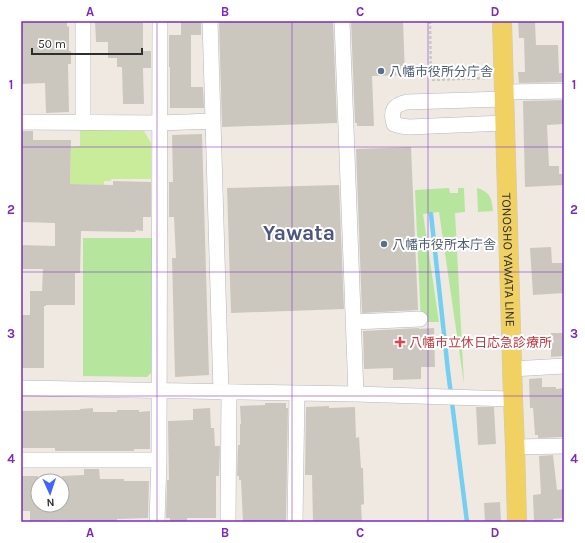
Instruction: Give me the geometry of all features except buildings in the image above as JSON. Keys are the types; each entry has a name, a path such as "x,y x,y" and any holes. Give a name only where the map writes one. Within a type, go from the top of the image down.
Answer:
{"main road":[{"name":"TONOSHO YAWATA LINE","path":"502,21 512,399 517,522"}],"street":[{"path":"83,21 83,122"},
{"path":"157,522 159,460 160,21"},
{"path":"210,21 225,392 228,522"},
{"path":"342,21 356,394"},
{"path":"505,123 409,127 394,124 392,115 393,109 398,104 407,102 504,90 564,91"},
{"path":"21,122 160,122 213,120"},
{"path":"354,322 420,319"},
{"path":"512,369 564,366"},
{"path":"21,388 448,396 512,399"},
{"path":"295,522 297,393"},
{"path":"515,448 564,446"},
{"path":"21,460 159,460"}],"path":[{"path":"430,21 432,80 504,90"}],"green space":[{"path":"80,130 144,131 151,143 151,179 111,179 111,181 104,181 104,185 70,184 71,147 80,146"},
{"path":"449,188 450,193 458,193 458,188 464,188 465,212 455,213 464,384 439,212 423,214 439,322 421,322 415,190"},
{"path":"477,188 485,191 490,196 493,211 478,212"},
{"path":"83,238 154,238 154,370 147,377 83,376"}],"waterway":[{"path":"431,214 448,371 467,522"}],"place":[{"name":"八幡市役所分庁舎","path":"381,71"},
{"name":"八幡市役所本庁舎","path":"384,244"},
{"name":"八幡市立休日応急診療所","path":"400,342"}],"district":[{"name":"Yawata","path":"299,233"}]}
